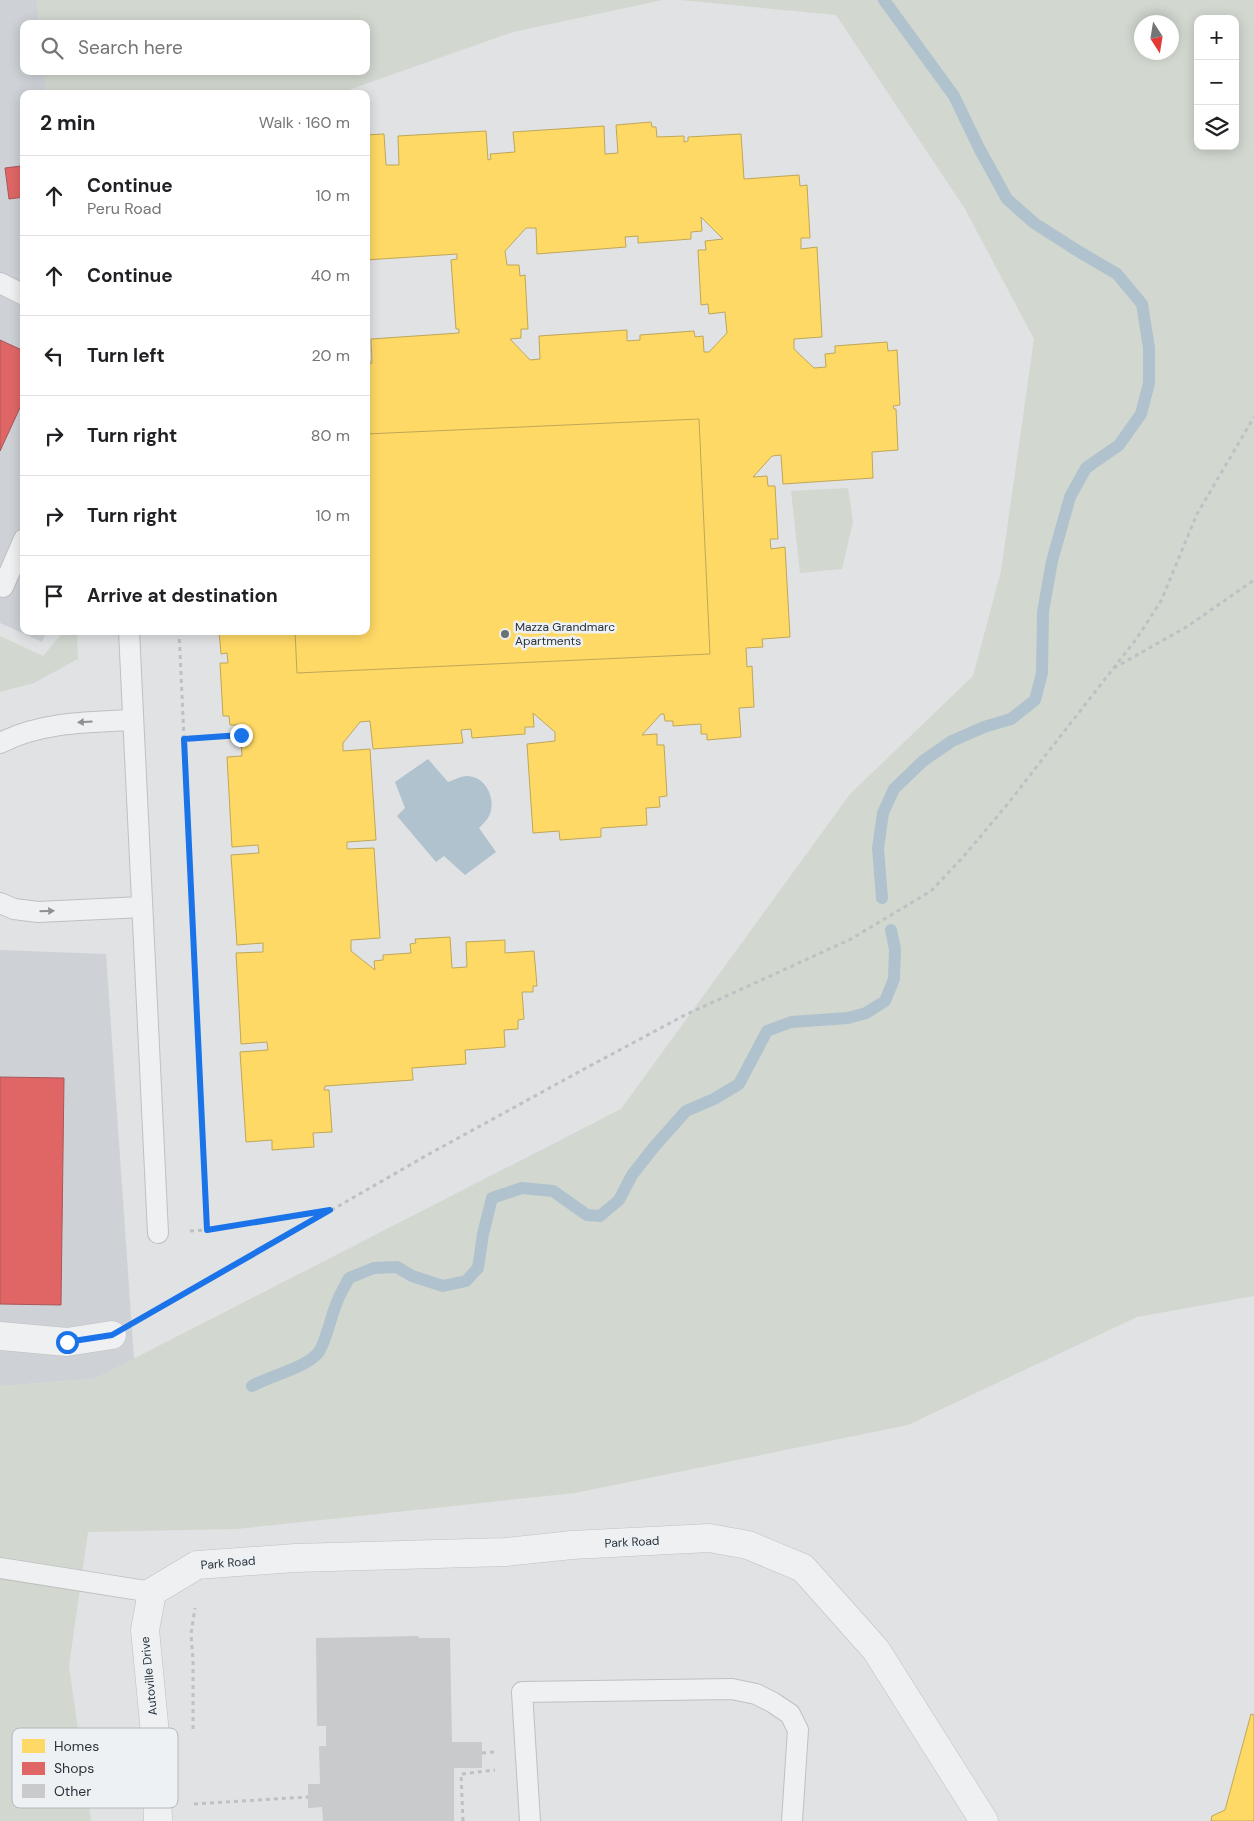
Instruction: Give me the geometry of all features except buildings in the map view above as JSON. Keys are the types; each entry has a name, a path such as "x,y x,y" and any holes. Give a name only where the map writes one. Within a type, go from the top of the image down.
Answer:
{"street":[{"path":"0,1336 67,1342 112,1335"},
{"name":"Park Road","path":"152,1592 197,1565 295,1558 506,1552 572,1545 709,1538 748,1545 803,1568 876,1650 984,1821"},
{"name":"Autoville Drive","path":"152,1592 145,1630 154,1728"},
{"name":"Autoville Drive","path":"158,1808 158,1821"}],"lane":[{"path":"0,282 20,293"},
{"path":"3,587 20,548"},
{"path":"129,635 158,1233"},
{"path":"0,743 33,730 65,723 133,720"},
{"path":"0,903 14,909 38,912 142,907"},
{"path":"0,1568 152,1592"},
{"path":"530,1821 522,1692 732,1689 756,1694 772,1702 790,1714 798,1730 792,1821"}],"path":[{"path":"112,1335 429,1154 685,1015 851,939 931,891 964,856 1006,806 1137,638 1161,601 1197,514 1254,417"},
{"path":"1112,670 1188,626 1254,580"},
{"path":"179,635 207,1230"},
{"path":"184,739 241,735"},
{"path":"158,1233 207,1230 330,1210"},
{"path":"193,1737 191,1634 196,1606 197,1565"},
{"path":"463,1821 461,1774 495,1770 494,1752"},
{"path":"193,1795 193,1813"},
{"path":"193,1804 308,1797"}],"shaded area":[{"path":"0,0 37,0 39,20 20,20 20,75 44,75 46,90 20,90 20,632 0,623"},
{"path":"37,0 663,0 513,32 348,90 46,90 44,75 370,75 370,20 39,20"},
{"path":"680,0 1254,0 1254,1296 1137,1317 908,1425 575,1493 236,1529 88,1532 69,1666 78,1728 12,1728 12,1808 89,1808 91,1821 0,1821 0,1386 94,1379 621,1109 850,794 973,676 1001,571 1034,339 965,209 836,15"},
{"path":"848,488 853,522 842,569 800,573 791,491"},
{"path":"27,635 45,635 42,642"},
{"path":"61,635 77,635 78,659 34,683 0,692 0,636 43,656"},
{"path":"0,950 106,954 134,1359 94,1379 0,1386"}],"water":[{"path":"428,759 448,782 465,776 474,777 484,784 491,796 492,803 489,816 479,828 496,852 465,875 444,856 436,862 397,816 405,808 395,782"}],"waterway":[{"path":"882,898 878,848 883,813 894,789 923,761 952,741 984,727 1011,719 1035,700 1042,673 1043,612 1052,561 1070,497 1086,468 1119,445 1141,414 1149,383 1149,348 1142,304 1117,274 1034,223 1007,199 979,148 954,96 884,0"},
{"path":"252,1386 305,1363 318,1353 324,1343 338,1299 349,1278 374,1268 397,1267 412,1276 443,1286 466,1281 478,1268 483,1234 492,1198 522,1188 553,1191 587,1215 600,1216 619,1200 632,1175 686,1111 714,1099 739,1084 767,1031 791,1022 848,1018 866,1013 885,1001 894,979 895,949 891,930"}],"place":[{"name":"Mazza Grandmarc Apartments","path":"505,634"}],"route":[{"path":"67,1342 112,1335 330,1210 207,1230 184,739 241,735"}]}
